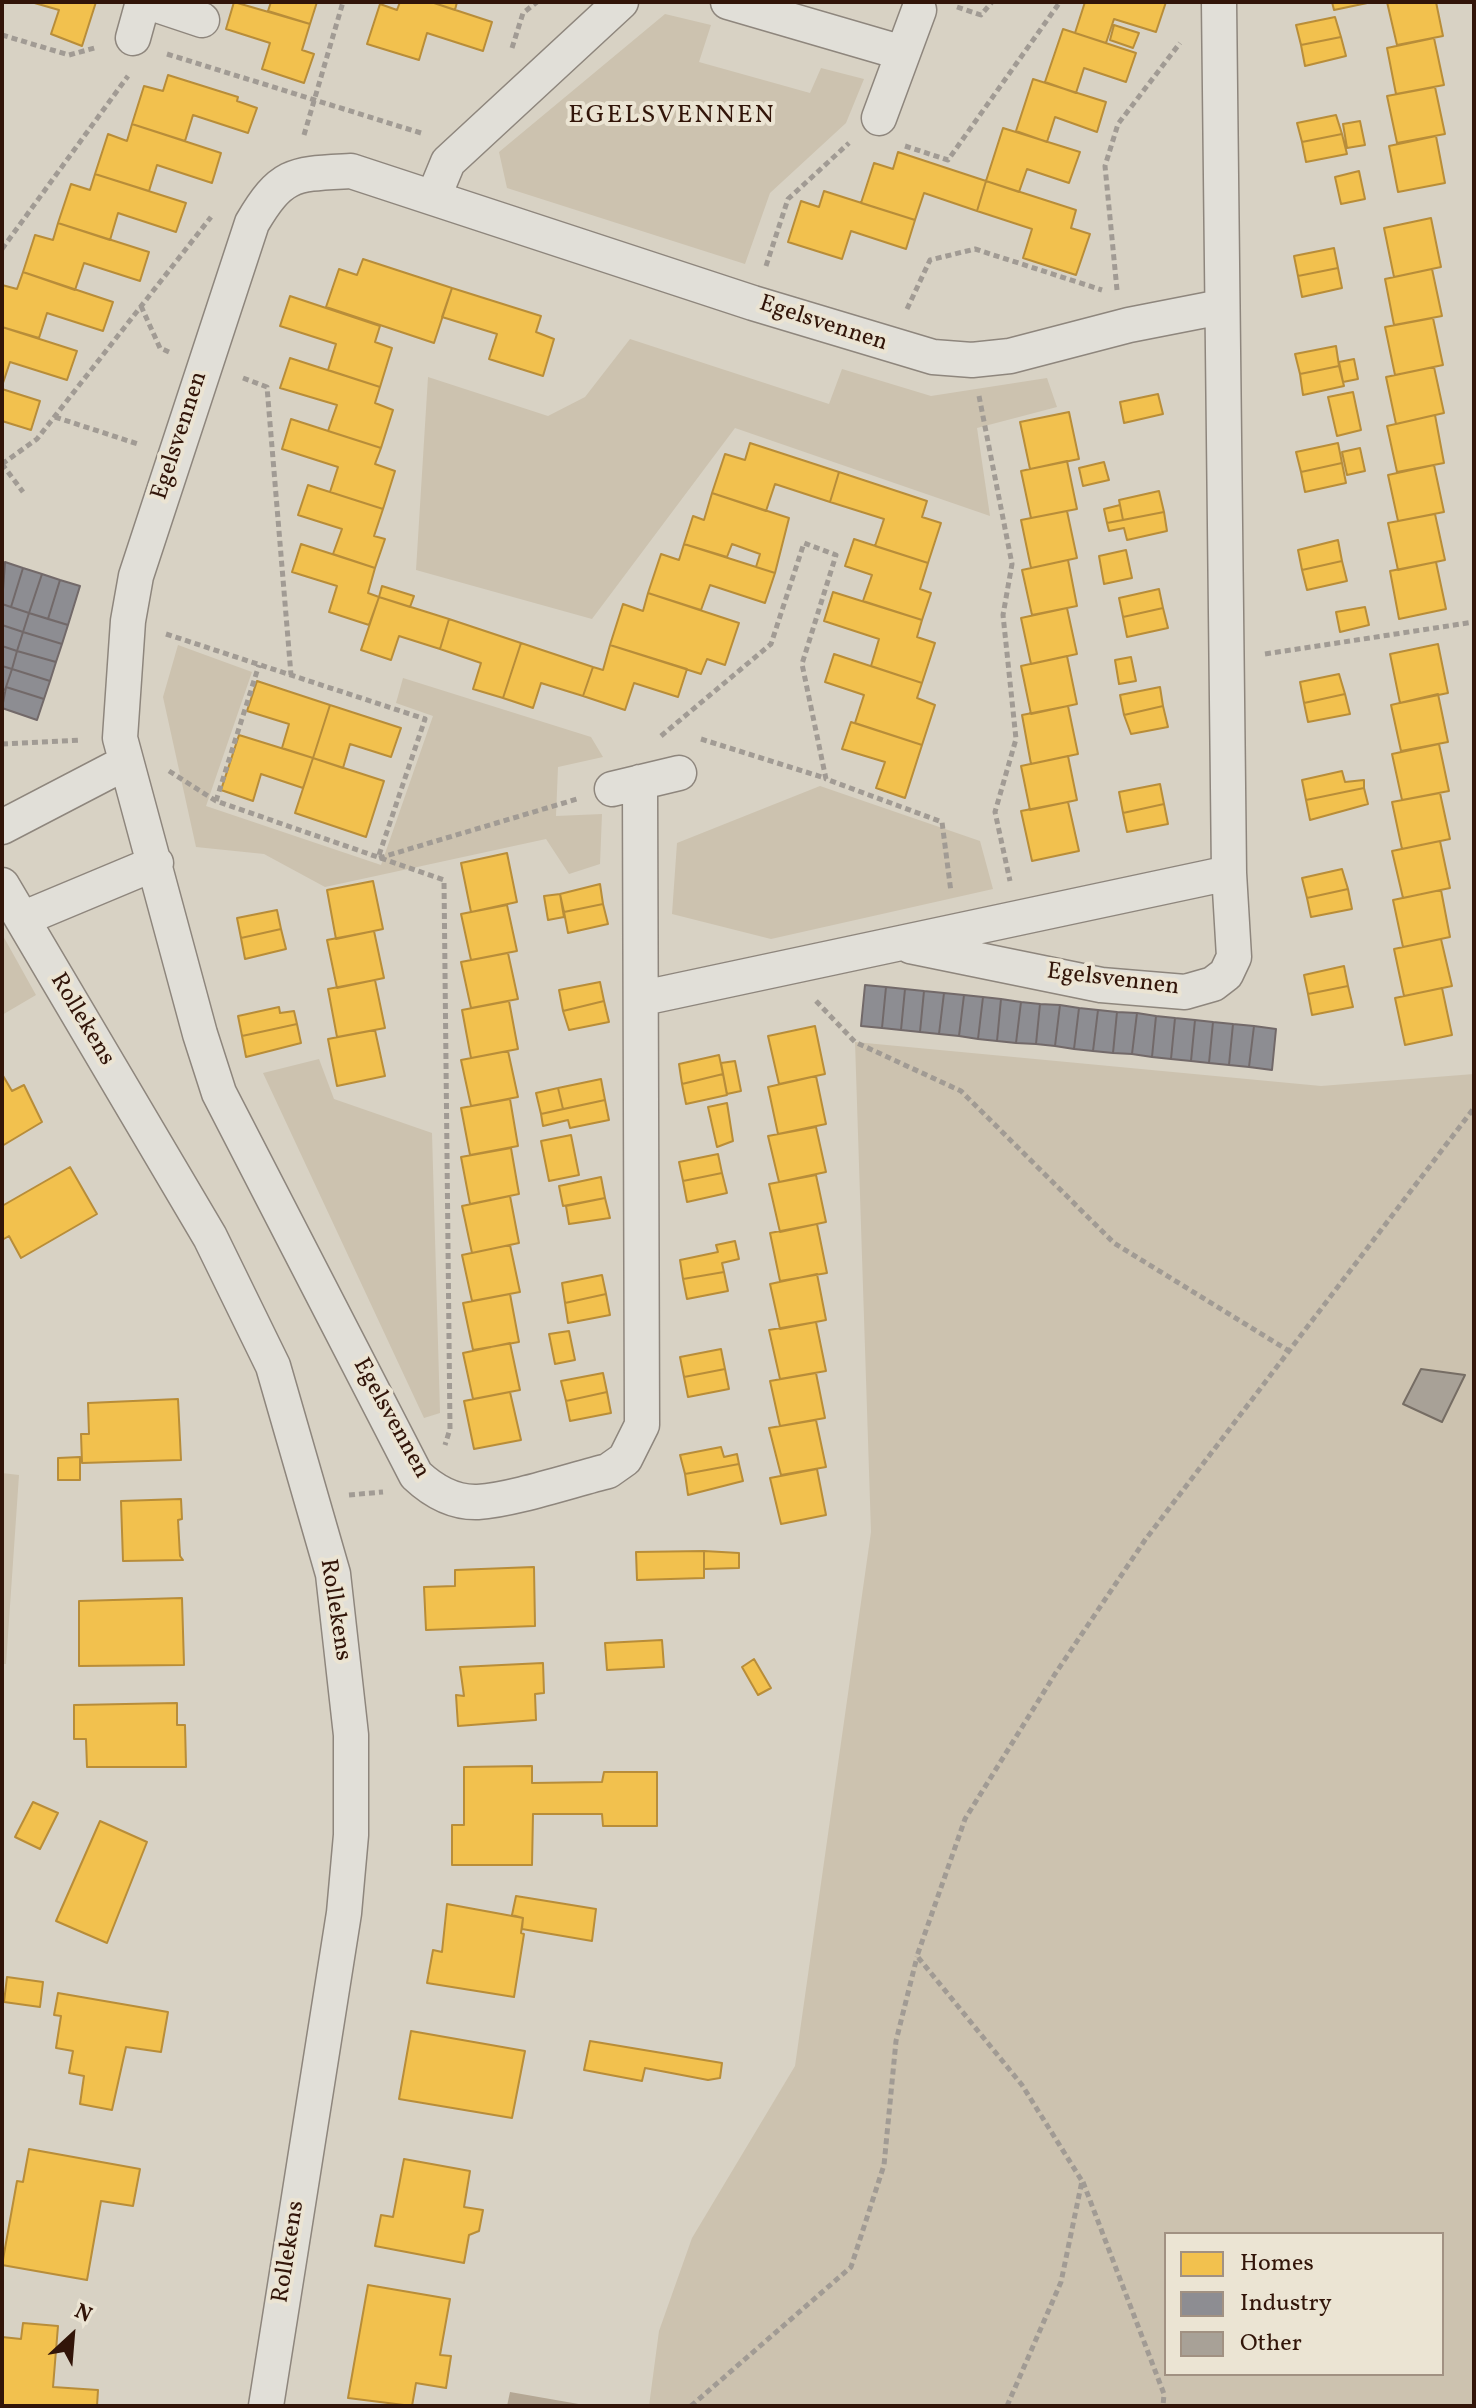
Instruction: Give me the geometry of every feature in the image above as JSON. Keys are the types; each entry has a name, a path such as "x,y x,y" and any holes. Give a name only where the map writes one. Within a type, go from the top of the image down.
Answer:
{"street":[{"path":"133,38 146,2 202,20"},
{"path":"434,196 448,162 621,2"},
{"path":"728,2 903,53"},
{"name":"Egelsvennen","path":"894,942 1101,985 1185,992 1213,984 1226,974 1234,957 1229,873 1219,2"},
{"path":"876,126 919,10"},
{"name":"Egelsvennen","path":"626,785 643,998 642,1425 625,1459 608,1471 478,1502 454,1499 431,1489 416,1475 219,1093 123,751 128,621 136,576 252,223 271,191 293,177 351,171 895,349 933,357 972,360 1010,356 1129,325 1221,307"},
{"path":"2,827 123,751"},
{"path":"626,785 679,773"},
{"path":"22,919 156,863"},
{"name":"Egelsvennen","path":"643,998 894,942 1229,873"},
{"name":"Rollekens","path":"2,885 210,1237 273,1366 333,1574 351,1735 351,1835 344,1913 266,2406"}],"path":[{"path":"293,177 343,2"},
{"path":"954,6 981,15 992,2"},
{"path":"753,303 788,199 851,141 876,126 948,160 1060,2"},
{"path":"2,35 69,55 133,38 172,56 464,146"},
{"path":"2,249 134,67 133,38"},
{"path":"895,349 904,317 930,260 975,249 1118,295 1105,166 1118,124 1181,42 1220,45"},
{"path":"23,492 2,464 37,439 217,209"},
{"path":"141,306 160,348 267,387 291,675"},
{"path":"972,360 1012,564 1003,615 1016,739 995,812 1018,916"},
{"path":"55,417 176,456"},
{"path":"378,858 626,785 649,746 771,644 804,543 836,555 802,664 826,779"},
{"path":"128,621 425,719 378,858"},
{"path":"1228,659 1474,622"},
{"path":"216,801 259,665"},
{"path":"669,729 683,734"},
{"path":"698,738 826,779 942,822 956,929"},
{"path":"2,744 123,751 216,801 444,880 450,1429 431,1489 311,1498"},
{"path":"761,972 821,1004 855,1042 961,1091 1114,1243 1289,1351"},
{"path":"691,2406 851,2267 884,2165 896,2041 917,1956 965,1819 1055,1674 1145,1540 1474,1108"},
{"path":"917,1956 1022,2085 1082,2181 1164,2394 1163,2406"},
{"path":"1007,2406 1061,2282 1082,2181"}],"shaded area":[{"path":"665,14 711,25 699,62 810,93 821,68 864,79 846,123 770,193 745,264 507,188 499,152"},
{"path":"630,339 829,404 842,369 931,396 1047,378 1057,407 977,428 990,516 735,428 592,619 416,570 428,377 548,416 585,397"},
{"path":"178,645 252,672 206,806 381,865 433,716 396,703 403,678 591,737 603,757 558,767 556,816 602,814 600,864 569,874 546,839 325,887 264,854 196,847 163,697"},
{"path":"820,786 980,841 993,889 771,939 672,914 677,843"},
{"path":"2,934 36,995 2,1015"},
{"path":"855,1042 1321,1086 1474,1074 1474,2406 649,2406 659,2331 692,2238 795,2066 871,1532"},
{"path":"319,1059 334,1099 432,1133 440,1413 424,1418 263,1073"},
{"path":"2,1473 19,1475 6,1664 2,1664"},
{"path":"510,2392 590,2406 507,2406"}],"building: Homes":[{"path":"31,2 96,2 82,46 51,34 59,10"},
{"path":"234,2 310,24 302,50 314,54 304,83 262,69 270,43 226,29"},
{"path":"271,2 317,2 310,24 268,11"},
{"path":"400,2 431,2 492,22 483,51 427,33 419,60 367,44 380,4 397,10"},
{"path":"431,2 457,2 455,10"},
{"path":"1085,2 1166,2 1156,32 1114,19 1106,43 1075,33"},
{"path":"1332,2 1372,2 1334,10"},
{"path":"1387,2 1436,2 1443,36 1397,45"},
{"path":"1335,17 1341,37 1301,45 1296,25"},
{"path":"1114,25 1139,33 1133,48 1110,40"},
{"path":"1063,29 1136,53 1126,82 1084,68 1076,93 1045,82"},
{"path":"1341,37 1346,56 1305,66 1301,45"},
{"path":"1434,38 1444,85 1396,94 1387,48"},
{"path":"168,75 238,97 237,101 257,108 248,133 193,115 185,141 132,124 144,86 163,91"},
{"path":"1033,79 1106,102 1097,132 1055,117 1047,142 1016,131"},
{"path":"1435,87 1445,134 1397,143 1387,96"},
{"path":"1336,115 1342,134 1302,142 1297,123"},
{"path":"1360,121 1365,145 1347,148 1343,124"},
{"path":"132,124 221,153 212,183 157,165 149,191 95,174 108,134 127,141"},
{"path":"1003,128 1080,152 1069,183 1027,169 1019,192 986,181"},
{"path":"1342,134 1347,154 1306,162 1302,142"},
{"path":"1436,136 1445,183 1398,192 1389,146"},
{"path":"898,152 986,181 977,211 924,193 915,220 861,203 874,163 893,169"},
{"path":"1359,171 1365,199 1341,204 1335,177"},
{"path":"95,174 186,203 176,232 118,213 110,240 58,223 71,184 90,190"},
{"path":"986,181 1076,210 1071,228 1090,234 1076,275 1023,258 1032,229 977,211"},
{"path":"824,191 915,220 906,249 851,231 842,259 788,242 801,201 819,207"},
{"path":"1431,218 1441,267 1394,277 1384,228"},
{"path":"58,223 149,252 140,281 84,263 75,290 23,272 35,235 53,240"},
{"path":"1334,248 1338,268 1298,276 1294,256"},
{"path":"363,259 452,288 434,343 326,307 339,269 357,275"},
{"path":"1338,268 1342,288 1302,297 1298,276"},
{"path":"1432,269 1442,316 1394,325 1385,279"},
{"path":"23,272 113,302 103,331 47,313 39,338 2,327 2,285 17,289"},
{"path":"452,288 541,316 536,332 554,339 543,376 489,359 497,334 442,317"},
{"path":"290,296 380,326 375,342 392,348 380,387 328,370 336,344 280,326"},
{"path":"1433,318 1443,365 1395,375 1385,327"},
{"path":"2,327 77,351 67,380 10,362 2,386"},
{"path":"1336,346 1339,366 1300,374 1295,354"},
{"path":"290,358 380,387 375,403 393,410 381,448 328,431 337,405 280,388"},
{"path":"1354,359 1358,379 1343,382 1339,362"},
{"path":"1339,366 1344,386 1303,395 1300,374"},
{"path":"1434,367 1444,413 1396,424 1386,377"},
{"path":"2,389 40,401 31,430 2,421"},
{"path":"1353,392 1361,430 1337,436 1328,397"},
{"path":"1158,394 1163,414 1124,423 1120,402"},
{"path":"1069,412 1079,459 1030,469 1020,422"},
{"path":"1435,415 1444,463 1397,472 1387,426"},
{"path":"291,419 381,448 375,464 395,471 383,509 330,492 338,467 282,449"},
{"path":"750,443 839,472 830,502 775,484 766,511 712,493 725,454 745,460"},
{"path":"1338,443 1342,463 1301,472 1296,452"},
{"path":"1360,448 1365,471 1347,475 1342,452"},
{"path":"1067,461 1077,509 1031,518 1021,471"},
{"path":"1104,462 1109,480 1083,486 1079,468"},
{"path":"1342,463 1346,483 1305,492 1301,472"},
{"path":"1434,465 1444,512 1398,521 1388,475"},
{"path":"839,472 927,501 922,517 941,523 928,563 875,546 884,519 830,502"},
{"path":"308,485 383,509 374,536 385,539 375,568 333,554 342,529 298,515"},
{"path":"1159,491 1164,512 1123,520 1119,500"},
{"path":"712,493 789,518 775,573 756,567 760,554 732,544 727,557 684,544 693,516 704,520"},
{"path":"1120,505 1123,520 1107,523 1104,509"},
{"path":"1067,511 1077,558 1031,568 1021,520"},
{"path":"1164,512 1167,531 1127,540 1124,528 1109,531 1107,523"},
{"path":"1435,514 1445,560 1398,570 1388,523"},
{"path":"854,539 928,563 920,589 931,593 922,620 863,601 872,575 845,566"},
{"path":"1338,540 1342,561 1302,570 1298,550"},
{"path":"301,544 375,568 368,593 379,597 369,625 329,612 337,586 292,572"},
{"path":"684,544 775,573 765,603 710,585 701,610 648,593 661,554 679,560"},
{"path":"1126,550 1132,578 1104,584 1099,556"},
{"path":"1068,560 1077,606 1032,615 1022,570"},
{"path":"1342,561 1347,581 1307,590 1302,570"},
{"path":"1436,562 1446,609 1399,619 1390,571"},
{"path":"382,586 414,596 410,607 379,597"},
{"path":"1159,589 1163,608 1123,617 1119,598"},
{"path":"833,592 922,620 917,637 935,643 922,683 871,666 879,639 824,621"},
{"path":"648,593 739,623 725,665 707,659 701,674 610,645 623,604 643,611"},
{"path":"379,597 449,619 440,649 399,636 391,660 361,650"},
{"path":"1365,607 1369,625 1340,632 1336,612"},
{"path":"1067,608 1077,654 1031,664 1021,618"},
{"path":"1163,608 1168,628 1127,637 1123,617"},
{"path":"449,619 521,643 503,698 473,689 481,663 440,649"},
{"path":"521,643 593,667 583,696 541,683 533,708 503,698"},
{"path":"1438,644 1448,693 1400,703 1390,654"},
{"path":"610,645 687,669 678,697 634,683 625,710 583,696 593,667 603,670"},
{"path":"834,654 922,683 917,698 935,705 922,745 855,723 864,695 825,682"},
{"path":"1067,656 1077,704 1031,714 1021,666"},
{"path":"1131,657 1136,681 1119,684 1115,660"},
{"path":"1339,674 1345,694 1304,703 1300,682"},
{"path":"257,681 330,705 313,758 282,748 289,724 247,711"},
{"path":"1160,687 1163,706 1124,715 1120,695"},
{"path":"1345,694 1350,714 1308,722 1304,703"},
{"path":"1438,694 1448,742 1401,751 1391,705"},
{"path":"330,705 401,728 391,757 350,744 343,768 313,758"},
{"path":"1068,706 1078,754 1031,764 1022,715"},
{"path":"1163,706 1168,727 1131,734 1124,715"},
{"path":"851,722 922,745 905,798 876,788 885,762 842,749"},
{"path":"239,735 313,758 303,788 261,774 253,801 221,790"},
{"path":"1439,744 1449,791 1402,800 1392,754"},
{"path":"1068,756 1077,800 1030,810 1021,766"},
{"path":"313,758 384,781 366,837 295,813"},
{"path":"1342,771 1345,782 1364,780 1364,788 1306,800 1302,780"},
{"path":"1160,784 1164,804 1123,813 1119,792"},
{"path":"1364,788 1368,804 1310,820 1306,800"},
{"path":"1440,793 1450,839 1402,849 1392,802"},
{"path":"1068,802 1079,851 1032,861 1021,811"},
{"path":"1164,804 1168,824 1127,832 1123,813"},
{"path":"1440,841 1450,888 1403,898 1392,851"},
{"path":"507,853 517,902 471,912 461,863"},
{"path":"1342,869 1348,889 1307,898 1302,878"},
{"path":"373,881 383,929 336,939 327,890"},
{"path":"600,884 603,904 564,912 560,894"},
{"path":"1348,889 1352,909 1311,917 1307,898"},
{"path":"1441,890 1450,937 1403,947 1393,900"},
{"path":"560,894 564,917 548,920 544,896"},
{"path":"603,904 608,924 568,933 564,912"},
{"path":"507,905 517,951 471,960 461,914"},
{"path":"277,910 281,929 241,938 237,918"},
{"path":"281,929 286,949 245,959 241,938"},
{"path":"374,931 384,978 337,988 327,940"},
{"path":"1441,939 1452,986 1404,996 1394,949"},
{"path":"508,953 518,999 471,1008 461,962"},
{"path":"1344,966 1348,986 1308,994 1304,975"},
{"path":"375,980 385,1028 337,1037 328,989"},
{"path":"600,982 604,1001 563,1011 559,990"},
{"path":"1348,986 1353,1007 1312,1015 1308,994"},
{"path":"1442,988 1452,1035 1405,1045 1395,998"},
{"path":"509,1001 518,1049 471,1058 462,1010"},
{"path":"604,1001 609,1022 569,1030 563,1011"},
{"path":"279,1007 280,1013 294,1011 297,1024 242,1036 238,1016"},
{"path":"297,1024 301,1043 246,1057 242,1036"},
{"path":"815,1026 825,1074 779,1084 768,1036"},
{"path":"375,1030 385,1076 337,1086 328,1039"},
{"path":"508,1051 518,1097 471,1106 461,1060"},
{"path":"719,1055 723,1074 682,1084 679,1064"},
{"path":"735,1061 741,1091 727,1094 721,1063"},
{"path":"2,1074 12,1091 24,1085 42,1122 2,1146"},
{"path":"723,1074 727,1095 686,1104 682,1084"},
{"path":"816,1076 826,1124 778,1134 768,1087"},
{"path":"601,1079 605,1100 563,1109 558,1088"},
{"path":"558,1088 563,1109 541,1114 536,1093"},
{"path":"510,1099 518,1146 470,1155 461,1108"},
{"path":"605,1100 609,1120 570,1128 568,1120 543,1126 541,1114"},
{"path":"727,1103 733,1141 717,1147 708,1107"},
{"path":"816,1127 826,1172 779,1182 768,1136"},
{"path":"571,1135 579,1175 549,1181 541,1141"},
{"path":"511,1148 519,1194 470,1204 461,1157"},
{"path":"718,1154 722,1173 683,1181 679,1162"},
{"path":"70,1167 97,1214 21,1258 9,1236 2,1240 2,1206"},
{"path":"722,1173 727,1193 687,1202 683,1181"},
{"path":"816,1175 826,1222 780,1232 769,1184"},
{"path":"601,1177 605,1198 563,1206 559,1186"},
{"path":"510,1196 519,1243 472,1253 462,1206"},
{"path":"605,1198 610,1218 569,1224 566,1206"},
{"path":"817,1224 827,1273 780,1281 770,1233"},
{"path":"735,1241 739,1259 722,1263 724,1272 683,1279 680,1260 718,1252 716,1245"},
{"path":"510,1245 520,1292 472,1301 462,1255"},
{"path":"724,1272 728,1291 687,1299 683,1279"},
{"path":"817,1274 826,1320 780,1329 770,1284"},
{"path":"602,1275 606,1294 565,1303 562,1283"},
{"path":"510,1294 519,1342 473,1350 463,1303"},
{"path":"606,1294 610,1315 568,1323 565,1303"},
{"path":"816,1322 826,1371 780,1379 769,1330"},
{"path":"569,1331 575,1360 555,1364 549,1334"},
{"path":"510,1343 520,1390 473,1399 463,1353"},
{"path":"721,1349 725,1369 684,1377 680,1357"},
{"path":"725,1369 729,1389 688,1397 684,1377"},
{"path":"603,1373 607,1392 566,1401 561,1381"},
{"path":"816,1373 825,1418 780,1426 770,1381"},
{"path":"510,1392 521,1440 474,1449 464,1401"},
{"path":"607,1392 611,1413 570,1421 566,1401"},
{"path":"178,1399 181,1460 82,1463 81,1434 89,1434 88,1403"},
{"path":"816,1420 826,1467 781,1475 769,1428"},
{"path":"721,1447 724,1457 737,1454 739,1464 685,1474 680,1455"},
{"path":"80,1457 80,1480 58,1480 58,1458"},
{"path":"739,1464 743,1481 688,1495 685,1474"},
{"path":"817,1469 826,1515 781,1524 770,1478"},
{"path":"181,1499 182,1519 178,1520 180,1556 183,1560 123,1561 121,1501"},
{"path":"704,1551 704,1578 637,1580 636,1552"},
{"path":"704,1551 739,1553 739,1568 704,1569"},
{"path":"534,1567 535,1626 426,1630 424,1587 455,1586 455,1570"},
{"path":"182,1598 184,1665 79,1666 79,1601"},
{"path":"662,1640 664,1667 607,1670 605,1643"},
{"path":"754,1659 771,1688 758,1695 742,1667"},
{"path":"543,1663 544,1693 535,1694 536,1720 458,1726 456,1695 464,1696 460,1667"},
{"path":"177,1703 177,1725 185,1725 186,1767 87,1767 86,1739 74,1739 74,1705"},
{"path":"532,1766 532,1783 602,1782 604,1772 657,1772 657,1826 603,1826 602,1814 533,1814 532,1865 452,1865 452,1825 464,1825 464,1767"},
{"path":"33,1802 58,1813 40,1849 15,1837"},
{"path":"100,1821 147,1842 107,1943 56,1921"},
{"path":"516,1896 596,1909 592,1941 522,1929 523,1918 512,1915"},
{"path":"447,1904 523,1918 521,1933 524,1934 514,1997 427,1983 433,1950 442,1952"},
{"path":"7,1977 43,1982 40,2007 4,2002"},
{"path":"58,1993 168,2012 161,2052 126,2047 112,2110 80,2104 84,2076 69,2073 73,2051 56,2048 61,2016 54,2015"},
{"path":"411,2031 525,2051 512,2118 399,2099"},
{"path":"590,2041 722,2063 720,2078 708,2080 645,2068 642,2081 584,2070"},
{"path":"29,2149 140,2169 133,2206 101,2201 87,2280 2,2265 17,2181 23,2182"},
{"path":"404,2159 470,2171 464,2207 483,2210 479,2231 469,2235 464,2263 375,2246 381,2215 393,2217"},
{"path":"368,2285 450,2299 440,2355 451,2356 446,2388 416,2383 412,2406 348,2398"},
{"path":"23,2323 58,2326 53,2387 98,2390 97,2406 2,2406 2,2337 21,2339"}],"building: Industry":[{"path":"5,562 23,568 11,607 2,604"},
{"path":"23,568 42,574 29,613 11,607"},
{"path":"42,574 60,580 48,619 29,613"},
{"path":"60,580 80,586 68,625 48,619"},
{"path":"2,604 29,613 23,632 2,625"},
{"path":"29,613 68,625 62,644 23,632"},
{"path":"2,625 23,632 17,651 2,646"},
{"path":"23,632 62,644 56,662 17,651"},
{"path":"2,646 17,651 12,669 2,666"},
{"path":"17,651 56,662 50,681 12,669"},
{"path":"2,666 12,669 5,690 2,689"},
{"path":"12,669 50,681 44,699 6,687"},
{"path":"6,687 44,699 37,720 2,708"},
{"path":"865,985 886,987 882,1028 861,1026"},
{"path":"886,987 905,989 901,1030 882,1028"},
{"path":"905,989 924,991 920,1032 901,1030"},
{"path":"924,991 944,993 939,1034 920,1032"},
{"path":"944,993 964,995 959,1036 939,1034"},
{"path":"964,995 983,997 978,1039 959,1036"},
{"path":"983,997 1001,999 997,1041 978,1039"},
{"path":"1001,999 1021,1002 1016,1043 997,1041"},
{"path":"1021,1002 1040,1004 1036,1044 1016,1043"},
{"path":"1040,1004 1060,1005 1055,1046 1036,1044"},
{"path":"1060,1005 1079,1008 1074,1049 1055,1046"},
{"path":"1079,1008 1098,1010 1093,1051 1074,1049"},
{"path":"1098,1010 1117,1012 1113,1053 1093,1051"},
{"path":"1117,1012 1137,1013 1132,1054 1113,1053"},
{"path":"1137,1013 1156,1016 1152,1057 1132,1054"},
{"path":"1156,1016 1175,1018 1171,1059 1152,1057"},
{"path":"1175,1018 1195,1020 1191,1061 1171,1059"},
{"path":"1195,1020 1213,1022 1209,1063 1191,1061"},
{"path":"1213,1022 1233,1024 1229,1065 1209,1063"},
{"path":"1233,1024 1254,1026 1249,1067 1229,1065"},
{"path":"1254,1026 1276,1029 1272,1070 1249,1067"}],"building: Other":[{"path":"1421,1369 1465,1375 1442,1422 1403,1404"}],"district":[{"name":"EGELSVENNEN","path":"672,117"}]}
